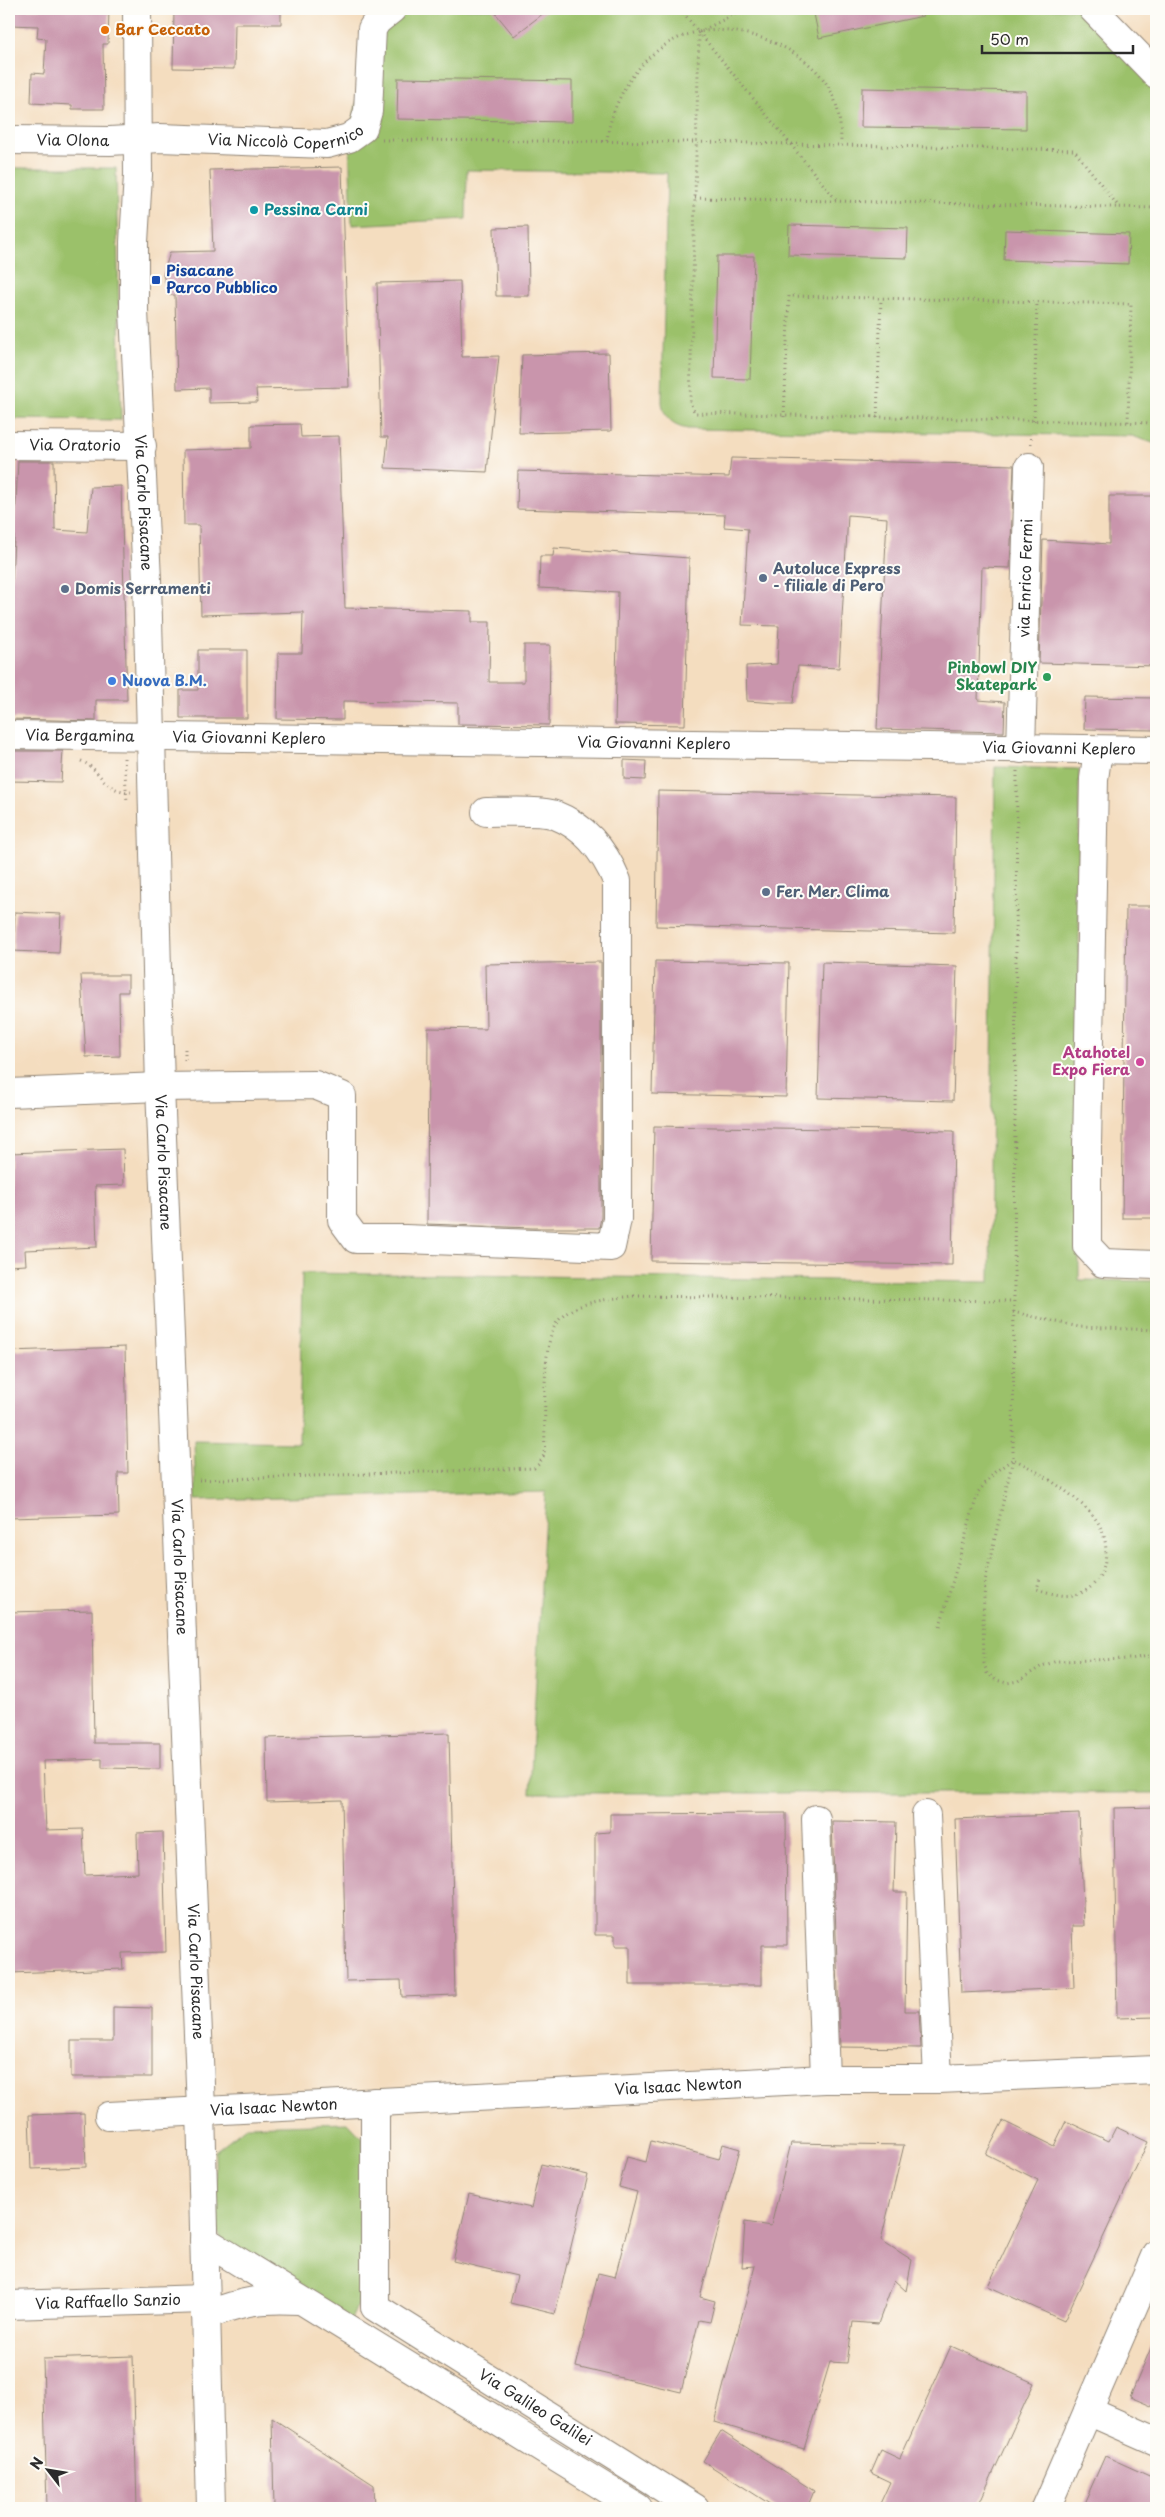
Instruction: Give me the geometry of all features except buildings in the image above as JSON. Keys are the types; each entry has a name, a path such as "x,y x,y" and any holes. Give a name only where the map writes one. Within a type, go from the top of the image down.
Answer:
{"street":[{"name":"Via Carlo Pisacane","path":"138,9 138,139 134,311 142,446 153,736 160,1087 201,2111 211,2508"},
{"name":"Via Niccolò Copernico","path":"138,139 327,144 349,138 364,128 368,111 372,29 377,21 392,9"},
{"path":"1093,9 1156,74"},
{"name":"Via Olona","path":"9,140 138,139"},
{"name":"Via Oratorio","path":"9,445 142,446"},
{"name":"via Enrico Fermi","path":"1017,748 1029,467"},
{"name":"Via Bergamina","path":"9,735 153,736"},
{"name":"Via Giovanni Keplero","path":"153,736 1156,750"},
{"path":"1098,750 1094,779 1087,1246 1103,1264 1156,1265"},
{"path":"9,1093 160,1087 315,1085 342,1096 342,1220 356,1239 405,1239 611,1247 617,1219 617,881 608,859 590,837 554,814 486,812"},
{"path":"926,1816 938,2079"},
{"path":"816,1819 825,2079"},
{"name":"Via Isaac Newton","path":"109,2116 825,2079 938,2079 1156,2070"},
{"path":"356,2332 375,2306 374,2102"},
{"name":"Via Galileo Galilei","path":"204,2240 356,2332 638,2508"},
{"path":"1046,2508 1156,2254"},
{"name":"Via Galileo Galilei","path":"206,2307 266,2298 302,2300"},
{"name":"Via Raffaello Sanzio","path":"9,2305 206,2307"},
{"name":"Via Galileo Galilei","path":"375,2306 694,2508"},
{"path":"1088,2411 1156,2441"}],"path":[{"path":"680,9 837,201"},
{"path":"607,142 609,124 616,105 628,83 644,64 661,49 745,9"},
{"path":"699,32 691,409 700,415 1156,423"},
{"path":"699,32 748,34 771,41 795,52 814,69 829,87 837,107 841,145"},
{"path":"364,128 381,140 696,142 1074,150 1119,207"},
{"path":"695,198 1156,208"},
{"path":"784,417 789,296 1131,304 1128,423"},
{"path":"877,418 881,298"},
{"path":"1034,421 1037,302"},
{"path":"1017,748 1013,1459 985,1581 983,1616 984,1663 987,1673 996,1680 1007,1683 1018,1681 1042,1666 1057,1661 1130,1659 1156,1655"},
{"path":"176,1479 195,1480 534,1468 539,1464 544,1455 548,1352 553,1330 566,1314 592,1303 612,1298 634,1296 1014,1301"},
{"path":"1014,1312 1079,1327 1156,1330"},
{"path":"1013,1459 1045,1476 1092,1516 1100,1525 1107,1548 1106,1562 1094,1583 1078,1594 1052,1594 1037,1589 1040,1578"},
{"path":"940,1626 978,1492 995,1472 1013,1459"}],"green space":[{"path":"392,9 1093,9 1156,74 1156,444 1132,436 688,429 673,424 665,413 662,402 667,173 467,170 466,219 352,225 349,138 370,39"},
{"path":"9,168 116,168 121,420 9,419"},
{"path":"995,767 1079,769 1079,1280 1156,1281 1156,1793 530,1793 546,1492 196,1500 194,1441 299,1443 302,1273 990,1282"},
{"path":"348,2123 363,2139 364,2287 351,2321 222,2241 216,2225 215,2151 247,2126"}],"place":[{"name":"Bar Ceccato","path":"105,30"},
{"name":"Pessina Carni","path":"254,210"},
{"name":"Pisacane Parco Pubblico","path":"156,280"},
{"name":"Autoluce Express - filiale di Pero","path":"763,578"},
{"name":"Domis Serramenti","path":"65,589"},
{"name":"Pinbowl DIY Skatepark","path":"1047,677"},
{"name":"Nuova B.M.","path":"112,681"},
{"name":"Fer. Mer. Clima","path":"766,892"},
{"name":"Atahotel Expo Fiera","path":"1140,1062"}]}
